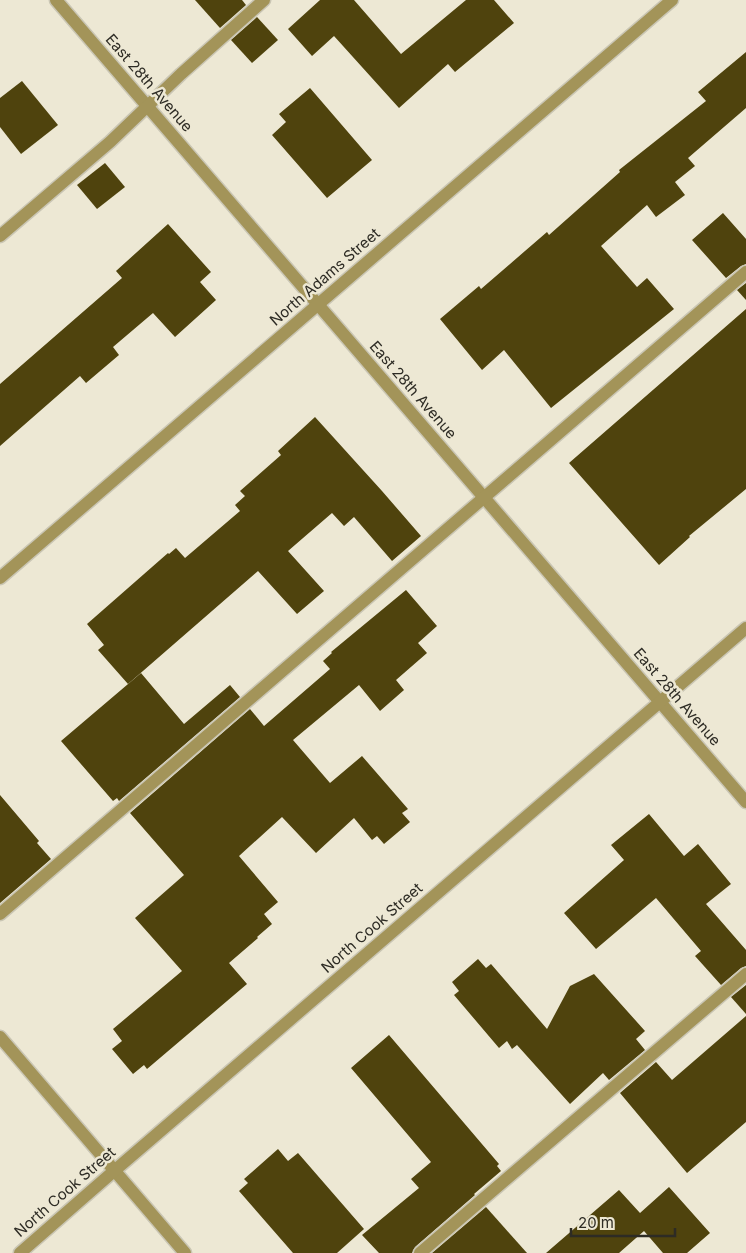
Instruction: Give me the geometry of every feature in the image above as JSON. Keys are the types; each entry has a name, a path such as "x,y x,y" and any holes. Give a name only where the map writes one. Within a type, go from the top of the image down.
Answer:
{"street":[{"name":"East 28th Avenue","path":"56,0 746,802"},
{"path":"0,236 110,142 181,74 264,0"},
{"name":"North Adams Street","path":"0,578 672,0"},
{"path":"0,914 746,272"},
{"name":"North Cook Street","path":"20,1253 746,628"},
{"path":"420,1253 746,974"},
{"path":"0,1036 185,1253"}],"building":[{"path":"195,0 242,0 246,5 220,28"},
{"path":"320,0 354,0 401,54 466,0 494,0 514,23 455,72 448,64 399,108 334,36 312,56 288,29"},
{"path":"257,17 278,40 252,63 231,40"},
{"path":"746,52 746,108 688,158 695,166 675,182 685,195 656,217 647,205 601,246 637,287 647,278 674,309 551,408 504,350 482,370 440,319 479,286 481,289 547,232 549,235 620,172 619,170 706,101 698,92"},
{"path":"22,81 58,125 21,154 0,127 0,98"},
{"path":"310,88 372,160 327,198 272,135 286,122 279,114"},
{"path":"105,163 125,187 97,209 77,185"},
{"path":"723,213 746,239 746,264 726,278 692,240"},
{"path":"168,224 211,272 200,282 216,300 175,337 153,313 113,347 119,355 86,383 80,376 0,446 0,384 122,278 116,271"},
{"path":"746,283 746,300 737,290"},
{"path":"746,309 746,489 689,536 659,565 569,463"},
{"path":"315,417 421,536 392,561 354,517 344,526 332,513 288,551 324,591 297,614 258,571 128,684 98,650 104,645 87,624 168,553 176,548 185,558 240,511 235,505 245,496 240,491 281,455 278,451"},
{"path":"406,590 437,626 418,643 427,653 396,680 404,690 380,711 359,685 293,740 330,783 362,756 408,809 402,813 410,822 384,844 377,836 372,840 354,818 316,853 282,817 239,856 278,902 264,914 272,924 229,963 247,984 147,1069 144,1065 133,1074 112,1049 122,1041 113,1029 182,971 135,918 184,875 130,813 250,709 264,726 330,669 323,661 331,652"},
{"path":"141,673 184,724 230,685 240,697 119,801 117,798 113,801 61,741"},
{"path":"0,795 39,841 37,843 51,859 0,903"},
{"path":"649,814 684,856 698,844 731,884 706,904 746,950 746,966 721,985 695,956 701,951 656,898 596,949 564,913 624,860 611,845"},
{"path":"478,959 486,968 491,964 547,1029 570,986 594,974 645,1031 636,1039 645,1050 609,1080 603,1073 570,1104 517,1045 512,1049 507,1041 499,1048 454,995 459,991 452,982"},
{"path":"746,985 746,1014 731,997"},
{"path":"746,1016 746,1122 687,1173 620,1093 656,1062 672,1080"},
{"path":"389,1035 499,1164 497,1166 501,1171 415,1247 412,1253 379,1253 362,1235 419,1188 411,1179 431,1162 351,1068"},
{"path":"278,1149 288,1161 298,1153 364,1229 337,1253 293,1253 239,1191 248,1183 244,1179"},
{"path":"669,1187 710,1233 687,1253 663,1253 644,1231 619,1253 546,1253 619,1190 640,1213"},
{"path":"486,1207 527,1253 432,1253"}]}
